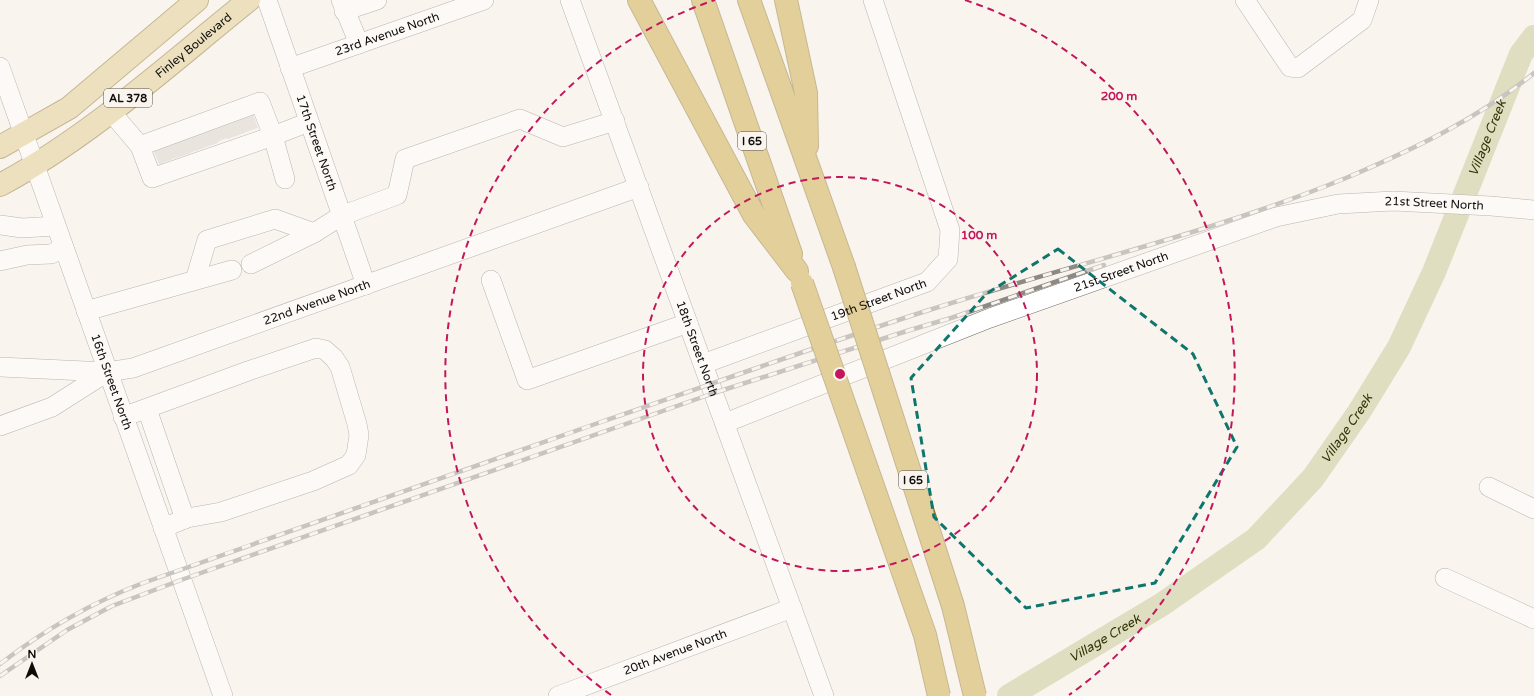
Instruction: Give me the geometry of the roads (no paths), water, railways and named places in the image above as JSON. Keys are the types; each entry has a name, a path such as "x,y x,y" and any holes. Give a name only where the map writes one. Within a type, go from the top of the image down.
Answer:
{"highway":[{"path":"639,0 754,215 800,277"},
{"name":"I 65","path":"704,0 925,635 938,696"},
{"name":"I 65","path":"749,0 844,267 954,606 975,696"},
{"path":"786,0 806,93 808,167"}],"main road":[{"name":"AL 378","path":"0,147 24,135 68,108 197,0"},
{"name":"Finley Boulevard","path":"0,185 35,166 84,134 249,0"}],"street":[{"name":"17th Street North","path":"267,0 366,285"},
{"path":"360,44 342,6 377,0"},
{"name":"23rd Avenue North","path":"290,68 360,44 435,8 484,0"},
{"name":"18th Street North","path":"570,0 824,696"},
{"name":"19th Street North","path":"703,364 927,282 948,258 950,230 873,0"},
{"path":"1245,0 1290,67 1298,68 1362,20 1369,0"},
{"name":"16th Street North","path":"0,67 123,418 223,696"},
{"path":"111,112 140,146 152,178 260,102 273,136 286,179"},
{"path":"250,264 314,233 341,216 397,195 405,159 520,120 563,137 614,121"},
{"path":"140,146 273,136 309,122"},
{"name":"22nd Avenue North","path":"0,426 52,407 107,372 133,368 639,188"},
{"name":"21st Street North","path":"725,423 990,318 1276,217 1338,204 1393,201 1491,206 1534,210"},
{"path":"195,280 207,240 275,219 314,233"},
{"path":"0,225 26,228 56,226"},
{"path":"26,228 34,255"},
{"path":"0,261 34,255 51,254 64,248"},
{"path":"86,311 232,270"},
{"path":"491,280 527,380 688,323"},
{"path":"123,418 248,371 316,348 325,350 334,358 340,367 359,435 356,455 349,465 313,481 221,512 185,519 163,528"},
{"path":"0,367 107,372"},
{"path":"147,409 185,519"},
{"path":"1489,487 1534,509"},
{"path":"1446,578 1534,619"},
{"name":"20th Avenue North","path":"558,696 792,608"}],"waterway":[{"name":"Village Creek","path":"1009,696 1161,605 1256,539 1313,478 1359,412 1399,347 1434,272 1521,54 1534,37"}],"tunnel":[{"path":"244,117 249,131"},
{"path":"231,122 236,136"},
{"path":"216,127 222,140"},
{"path":"204,131 209,146"},
{"path":"190,136 195,151"},
{"path":"177,141 182,156"},
{"path":"162,146 168,161"}],"railway":[{"path":"0,664 68,618 105,599 143,583 844,338 926,311 1190,233 1294,198 1346,178 1420,145 1444,132 1513,90 1534,73"},
{"path":"0,676 67,630 112,606 181,580 714,393 951,318 1104,265"}]}
